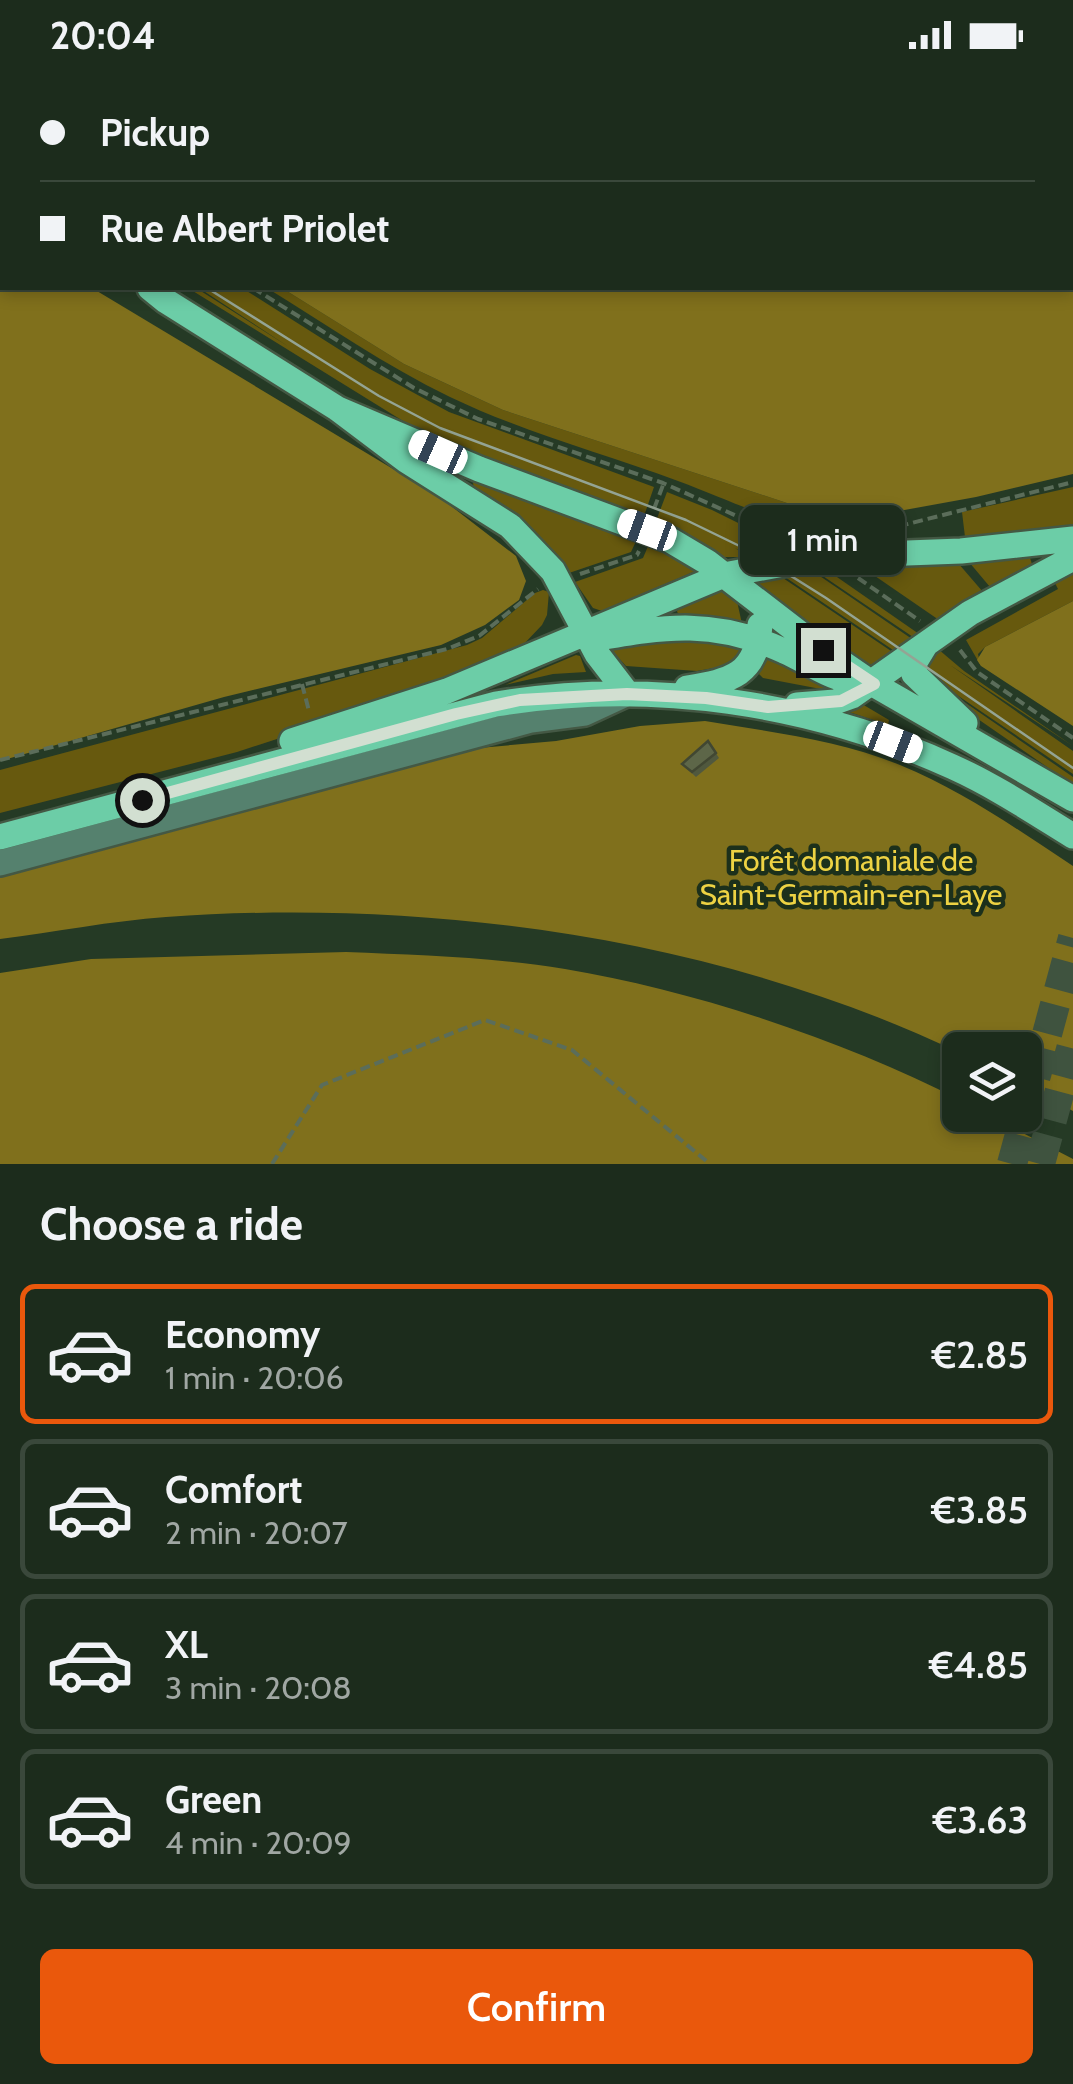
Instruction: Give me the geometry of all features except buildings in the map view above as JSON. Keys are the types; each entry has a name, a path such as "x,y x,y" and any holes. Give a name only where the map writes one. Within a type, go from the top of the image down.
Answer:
{"main road":[{"path":"158,294 338,409 423,471 493,513 531,544 560,581 606,667 637,694 768,707 872,734 973,777 1073,836"},
{"path":"338,409 479,469 647,530 687,550 874,684 1073,799"},
{"path":"0,820 314,735 447,691 588,636 724,575 826,556 961,551 1073,539"},
{"path":"768,707 841,701 874,684 928,635 1073,558"},
{"path":"0,838 496,704 550,697 637,694 726,680 751,662 758,640 760,604"},
{"path":"588,636 700,626 758,640 842,679 874,684"},
{"path":"928,635 914,666 916,677 998,753"}],"lane":[{"path":"0,863 531,720 586,713 637,694"}],"path":[{"path":"256,290 414,388 478,419 664,483 802,539"},
{"path":"884,530 1073,482"},
{"path":"651,518 664,483"},
{"path":"572,577 638,555 643,541"},
{"path":"855,576 928,635"},
{"path":"0,760 447,649 480,636 532,591 547,586"},
{"path":"956,645 978,672 1073,738"},
{"path":"272,1164 322,1085 485,1020 572,1050 710,1164"}],"shaded area":[{"path":"191,290 199,290 289,347 202,290 245,290 370,369 449,412 654,487 644,516 479,457 416,429"},
{"path":"270,290 285,290 404,364 503,410 796,506 888,513 882,526 852,528 825,528 776,518 478,410 380,359"},
{"path":"477,481 637,539 631,552 569,573 532,529 474,488"},
{"path":"1073,487 1073,526 965,537 962,512"},
{"path":"667,492 793,550 752,557 735,548 748,557 722,557 656,521"},
{"path":"649,544 698,570 602,611 593,608 575,582 643,558"},
{"path":"1030,558 1032,564 990,587 969,562"},
{"path":"958,563 983,592 939,620 859,565"},
{"path":"824,568 919,634 913,637 814,570"},
{"path":"811,570 912,639 896,652 782,575"},
{"path":"1073,573 1073,601 985,647 978,654 981,666 966,640 1058,589 1054,581"},
{"path":"780,576 894,653 875,666 865,663 754,584"},
{"path":"543,590 549,592 547,615 523,645 387,703 237,752 0,813 0,770 467,645 482,638"},
{"path":"720,590 737,601 742,624 681,616 677,612 679,604"},
{"path":"685,635 744,646 731,665 697,671 626,666 608,647"},
{"path":"938,649 1073,746 950,665 1073,751 1073,774 926,674 927,662"},
{"path":"769,653 836,686 833,691 763,678 759,674"},
{"path":"576,655 586,672 553,674 505,685"},
{"path":"928,677 1073,777 1073,785 949,699"},
{"path":"862,704 889,720 888,725 846,711"}],"green space":[{"path":"0,290 95,290 438,496 516,556 526,581 519,600 485,625 441,645 224,697 0,761"},
{"path":"285,290 1073,290 1073,474 888,513 796,506 503,410 404,364"},
{"path":"1073,601 1073,726 977,660 985,647"},
{"name":"Forêt domaniale de Saint-Germain-en-Laye","path":"705,721 829,743 877,756 968,799 1073,866 1073,1111 1042,1094 1042,1032 942,1032 942,1045 868,1013 772,981 673,954 572,935 470,921 266,913 145,919 0,939 0,870 457,750 556,741 640,726"},
{"name":"Forêt domaniale de Saint-Germain-en-Laye","path":"346,952 456,957 614,978 767,1020 868,1058 942,1091 942,1132 1021,1132 1073,1159 1073,1164 0,1164 0,973 91,959"}],"tunnel":[{"path":"1012,1164 1073,938"},
{"path":"1040,1164 1073,1042"}],"tram line":[{"path":"210,290 379,396 440,428 686,520 756,554 1073,768"}],"route":[{"path":"142,800 520,700 627,694 706,698 768,707 841,701 874,684 823,650"}]}
